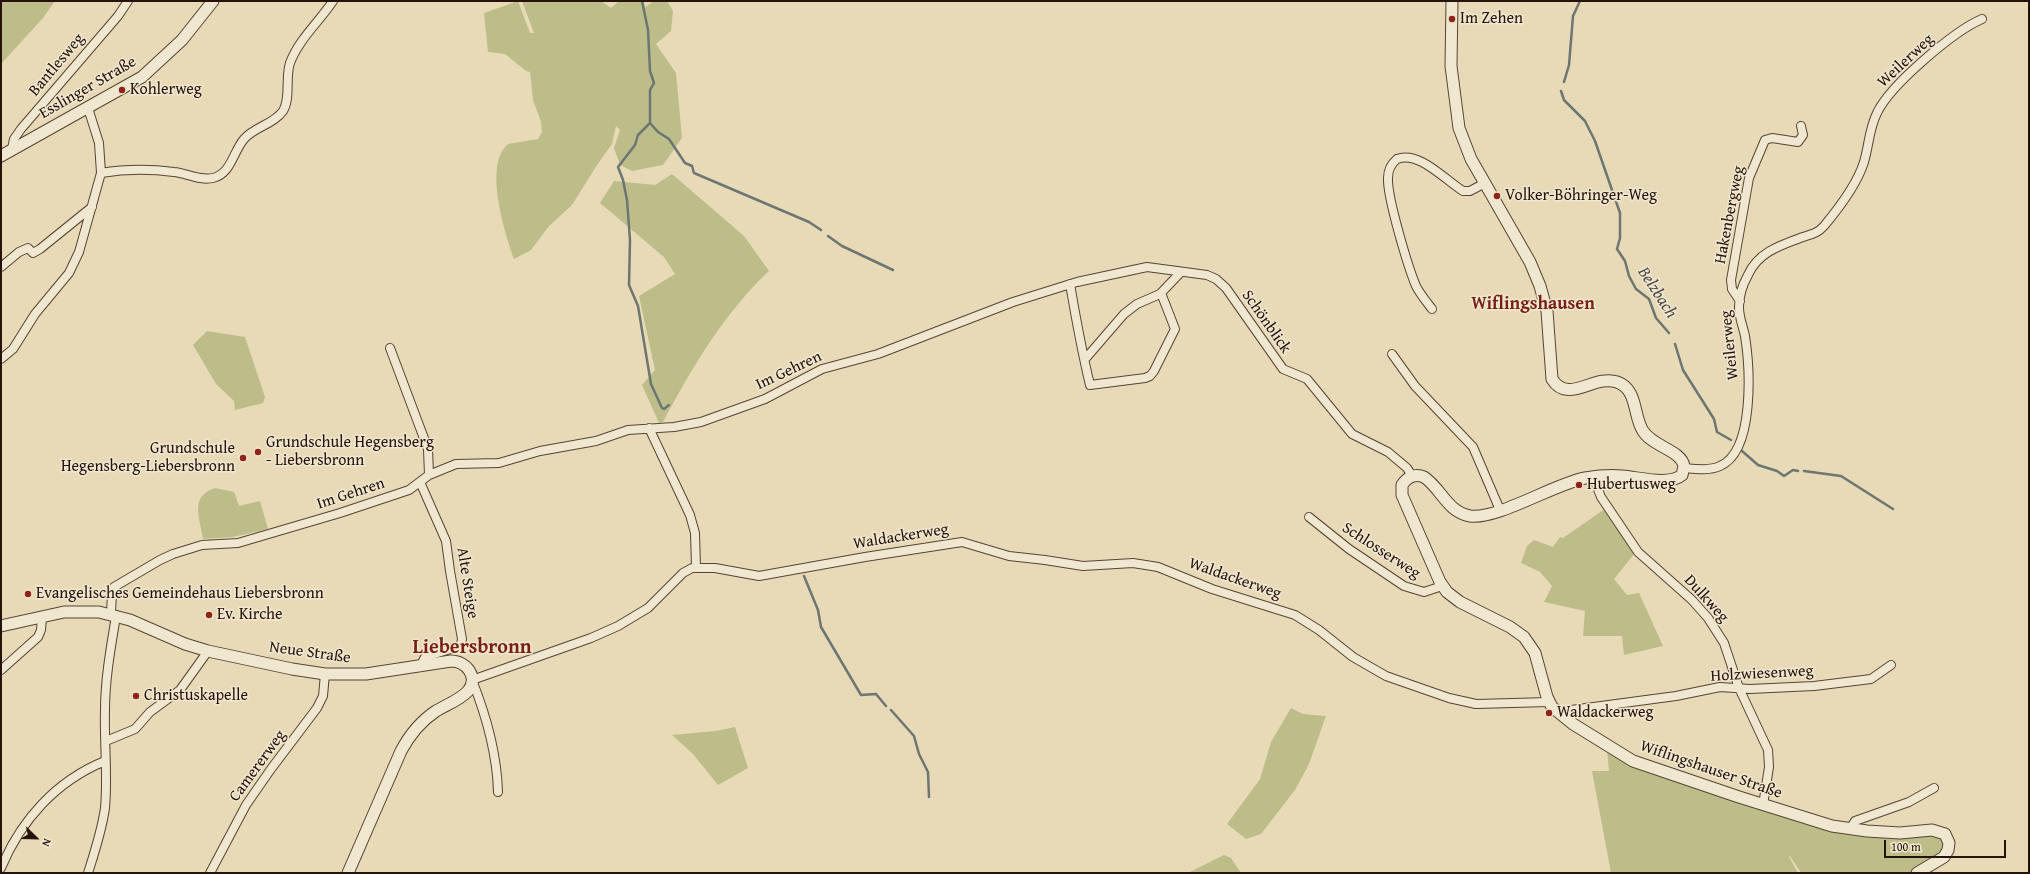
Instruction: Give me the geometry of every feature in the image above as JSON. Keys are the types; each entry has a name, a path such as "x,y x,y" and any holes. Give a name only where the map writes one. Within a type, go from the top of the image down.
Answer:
{"street":[{"name":"Bantlesweg","path":"12,149 14,139 21,129 118,16 128,1"},
{"name":"Esslinger Straße","path":"1,156 130,85 154,68 182,40 213,1"},
{"path":"101,173 126,169 174,172 207,178 221,174 229,167 245,138 283,111 286,104 288,72 292,60 305,37 333,1"},
{"path":"1412,476 1420,476 1426,479 1448,504 1462,514 1476,516 1500,510 1570,482 1593,477 1622,476 1672,480 1680,476 1684,468 1680,457 1656,444 1644,432 1632,396 1620,383 1602,380 1578,389 1567,390 1560,388 1553,381 1550,375 1547,311 1540,286 1530,262 1468,152 1457,119 1451,61 1452,1"},
{"name":"Weilerweg","path":"1684,468 1708,469 1720,466 1730,459 1740,444 1746,412 1748,377 1745,336 1740,322 1740,301 1748,275 1760,258 1780,245 1819,231 1835,212 1862,168 1871,128 1878,112 1890,93 1957,33 1982,19"},
{"path":"1,359 13,349 35,314 71,271 101,173 99,143 88,108"},
{"name":"Hakenbergweg","path":"1740,301 1732,289 1731,280 1751,173 1765,140 1772,138 1798,142 1804,135 1801,126"},
{"path":"1432,309 1417,288 1412,275 1390,195 1388,178 1390,168 1397,159 1408,158 1428,166 1463,191 1470,191 1485,183"},
{"path":"1,267 21,251 28,248 33,252 42,248 92,206"},
{"name":"Schönblick","path":"962,322 1013,302 1070,284 1143,268 1207,275 1221,283 1283,369 1307,379 1353,436 1388,452 1407,468 1412,476"},
{"path":"1086,358 1124,314 1137,304 1161,293 1181,272"},
{"path":"1070,284 1081,349 1086,358 1086,367 1090,385 1145,378 1152,374 1175,329 1161,293"},
{"name":"Im Gehren","path":"114,615 112,592 114,587 167,556 202,545 238,542 290,528 388,498 409,490 429,475 458,464 499,463 540,451 596,441 628,430 682,426 707,420 765,399 822,369 878,354 962,322"},
{"path":"390,348 428,449 429,475"},
{"path":"1392,354 1416,386 1470,443 1500,510"},
{"path":"348,873 400,755 409,738 431,714 467,692 472,680 591,638 618,626 648,608 683,573 696,567 695,533 690,516 648,428"},
{"name":"Wiflingshauser Straße","path":"1412,476 1403,484 1402,495 1442,586 1460,602 1510,627 1527,639 1535,653 1549,702 1559,713 1623,755 1639,763 1763,805 1811,820 1850,829 1891,833 1932,830 1945,834 1949,843 1945,855 1917,873"},
{"name":"Dulkweg","path":"1593,477 1601,497 1638,552 1692,600 1711,622 1724,643 1739,688 1768,750 1769,767 1763,805"},
{"name":"Alte Steige","path":"420,482 446,541 462,639 457,647 425,657 420,667"},
{"name":"Schlosserweg","path":"1309,517 1349,549 1404,586 1424,592 1442,586"},
{"name":"Waldackerweg","path":"696,567 715,568 759,576 957,542 971,544 1009,556 1083,566 1145,564 1165,569 1217,591 1295,615 1319,630 1353,657 1386,676 1453,700 1483,704 1549,702"},
{"name":"Neue Straße","path":"1,626 75,610 93,611 114,615 185,644 208,651 292,669 325,674 356,675 457,661 467,667 472,680"},
{"path":"88,873 98,842 104,815 107,777 105,761 105,698 114,615"},
{"path":"1,670 38,637 41,630 42,616"},
{"path":"106,741 135,729 153,710 180,690 208,651"},
{"name":"Holzwiesenweg","path":"1559,713 1571,710 1680,696 1717,688 1810,687 1870,678 1891,665"},
{"name":"Camererweg","path":"210,873 231,830 255,791 317,708 323,696 325,674"},
{"path":"472,680 492,749 498,778 498,792"},
{"path":"1,868 18,834 39,807 73,778 88,768 105,761"},
{"path":"1850,829 1855,822 1909,802 1934,788"}],"green space":[{"path":"1,1 55,1 43,18 1,64"},
{"path":"518,1 530,33 534,33 522,1 601,1 611,8 619,1 644,1 645,7 654,1 667,1 673,11 671,31 656,44 676,73 682,138 663,165 632,171 620,165 614,148 620,130 616,126 612,144 572,205 549,226 531,250 514,259 498,200 497,167 501,154 508,144 538,139 542,132 541,122 533,100 530,72 526,71 505,54 488,52 484,13"},
{"path":"672,174 744,236 769,271 738,304 710,342 685,382 663,422 659,423 642,385 655,370 639,296 675,274 664,257 600,203 614,181 655,185"},
{"path":"207,331 245,337 265,397 263,403 235,410 234,401 216,384 193,345"},
{"path":"215,488 234,492 239,506 260,501 268,529 233,537 203,539 198,509 199,502 202,496"},
{"path":"1606,508 1635,553 1614,579 1627,595 1639,593 1663,646 1624,655 1622,636 1583,636 1585,611 1544,602 1552,586 1540,572 1521,563 1527,546 1534,540 1553,547 1560,537 1563,538"},
{"path":"1291,708 1303,714 1326,716 1309,764 1295,790 1261,834 1246,839 1227,824 1260,779 1271,742"},
{"path":"735,727 748,768 718,785 693,754 672,735 716,731"},
{"path":"1607,749 1785,816 1927,834 1940,838 1943,846 1940,853 1911,873 1801,873 1790,856 1789,857 1798,873 1611,873 1592,771 1609,771"},
{"path":"1224,855 1231,858 1241,873 1188,873"}],"waterway":[{"path":"642,1 648,30 650,71 654,83 650,90 650,123 638,135 635,145 618,167 623,180 627,200 630,240 629,285 638,306 651,384 662,408 664,409 669,405"},
{"name":"Belzbach","path":"1564,82 1569,65 1573,16 1580,1"},
{"name":"Belzbach","path":"1561,91 1564,100 1585,121 1595,141 1620,213 1620,238 1617,249 1625,261 1629,276 1636,289 1649,299 1656,318 1669,333"},
{"path":"650,123 658,132 669,139 685,163 692,166 694,173 809,222 821,230"},
{"path":"828,236 842,246 893,270"},
{"path":"1675,344 1683,370 1714,419 1717,432 1731,440"},
{"name":"Belzbach","path":"1742,451 1758,465 1777,471 1784,476 1793,470 1798,471"},
{"name":"Belzbach","path":"1804,471 1841,476 1893,509"},
{"path":"804,576 818,610 821,627 861,695 876,694 886,706"},
{"path":"891,710 914,736 919,754 928,772 929,797"}],"place":[{"name":"Im Zehen","path":"1452,19"},
{"name":"Kohlerweg","path":"122,90"},
{"name":"Volker-Böhringer-Weg","path":"1497,196"},
{"name":"Grundschule Hegensberg - Liebersbronn","path":"258,452"},
{"name":"Grundschule Hegensberg-Liebersbronn","path":"243,458"},
{"name":"Hubertusweg","path":"1579,485"},
{"name":"Evangelisches Gemeindehaus Liebersbronn","path":"28,594"},
{"name":"Ev. Kirche","path":"209,615"},
{"name":"Christuskapelle","path":"136,696"},
{"name":"Waldackerweg","path":"1549,713"}],"district":[{"name":"Wiflingshausen","path":"1533,304"},
{"name":"Liebersbronn","path":"472,648"}]}
